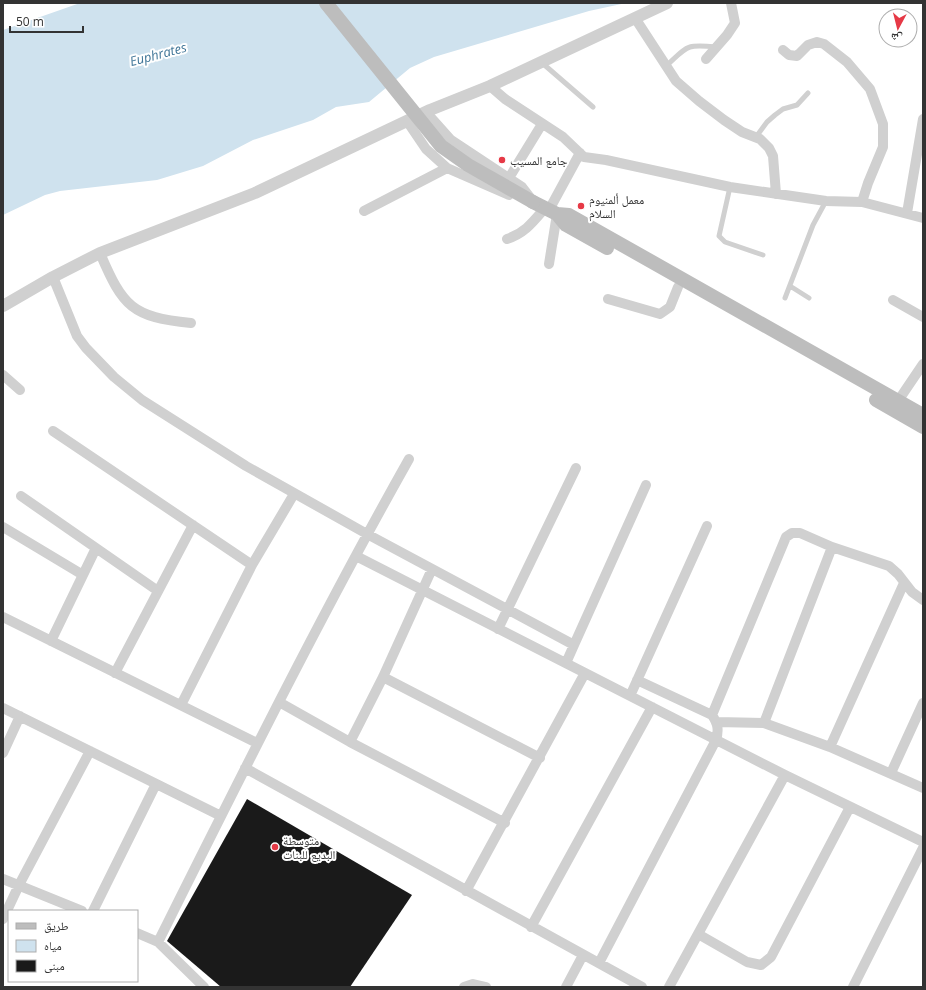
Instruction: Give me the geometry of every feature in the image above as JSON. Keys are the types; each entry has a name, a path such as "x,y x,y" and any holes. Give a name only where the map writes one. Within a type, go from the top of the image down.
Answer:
{"main road":[{"path":"326,3 442,146 468,165 546,208 570,228 678,287 923,427"},
{"path":"546,208 569,215 923,415"}],"street":[{"path":"3,306 53,277 100,253 255,193 426,112 490,86 667,3"},
{"path":"706,60 735,23 731,3"},
{"path":"635,18 676,81 699,102 742,132 756,137 769,148 773,156 776,194"},
{"path":"783,50 789,55 797,56 808,46 817,42 824,44 847,62 870,89 883,124 883,147 862,202"},
{"path":"490,86 542,124 563,137 584,157 606,160 730,187 826,201 862,202 923,218"},
{"path":"426,112 450,140 526,190 546,208 549,264"},
{"path":"907,213 921,144 923,119"},
{"path":"407,121 426,149 447,168 518,199 546,208"},
{"path":"508,178 542,124"},
{"path":"508,239 526,230 546,208 580,153"},
{"path":"364,210 447,168"},
{"path":"100,253 113,283 137,311 167,320 191,323"},
{"path":"53,277 77,336 93,358 142,400 179,425 294,494 574,645"},
{"path":"608,299 660,314 670,307 678,287"},
{"path":"893,300 923,317"},
{"path":"898,401 923,364"},
{"path":"3,375 20,390"},
{"path":"53,431 252,565"},
{"path":"158,942 278,702 367,534 409,459"},
{"path":"498,629 576,468"},
{"path":"566,663 646,485"},
{"path":"181,705 252,565 294,494"},
{"path":"21,496 158,591"},
{"path":"115,673 193,525"},
{"path":"630,696 707,526"},
{"path":"3,527 83,575"},
{"path":"599,964 716,740 718,731 714,719 786,537 792,533 800,533 832,547 889,566 898,574 904,584 912,592 923,600"},
{"path":"764,723 832,547"},
{"path":"52,641 96,548"},
{"path":"356,556 784,775 923,842"},
{"path":"350,742 383,677 424,590 432,569"},
{"path":"830,747 904,584"},
{"path":"3,617 257,743"},
{"path":"466,891 540,758 585,673"},
{"path":"383,677 540,758"},
{"path":"637,680 714,719 764,723 830,747 923,788"},
{"path":"278,702 350,742 504,823"},
{"path":"891,774 923,703"},
{"path":"532,927 652,707"},
{"path":"3,708 221,816"},
{"path":"3,754 20,716"},
{"path":"3,919 19,885 90,751"},
{"path":"245,768 642,987"},
{"path":"669,987 784,775"},
{"path":"93,910 156,784"},
{"path":"698,934 747,962 761,966 771,957 850,807"},
{"path":"853,987 923,848"},
{"path":"3,879 80,910"},
{"path":"138,933 158,942 204,987"},
{"path":"566,987 583,955"},
{"path":"464,987 473,984 486,987"}],"lane":[{"path":"666,66 687,47 696,45 717,47"},
{"path":"540,62 593,107"},
{"path":"756,137 767,122 775,115 783,109 797,104 808,93"},
{"path":"730,187 719,236 725,242 762,255"},
{"path":"785,298 813,225 826,201"},
{"path":"790,286 809,298"}],"water":[{"name":"Euphrates","path":"80,3 626,3 589,11 434,57 410,68 369,102 336,107 313,120 253,140 203,166 157,180 60,191 45,195 3,215 3,30"}],"building":[{"name":"متوسطة البديع للبنات","path":"247,799 412,895 350,987 221,987 167,941"}],"place":[{"name":"جامع المسيب","path":"502,160"},
{"name":"معمل ألمنيوم السلام","path":"581,206"},
{"name":"متوسطة البديع للبنات","path":"275,847"}]}
